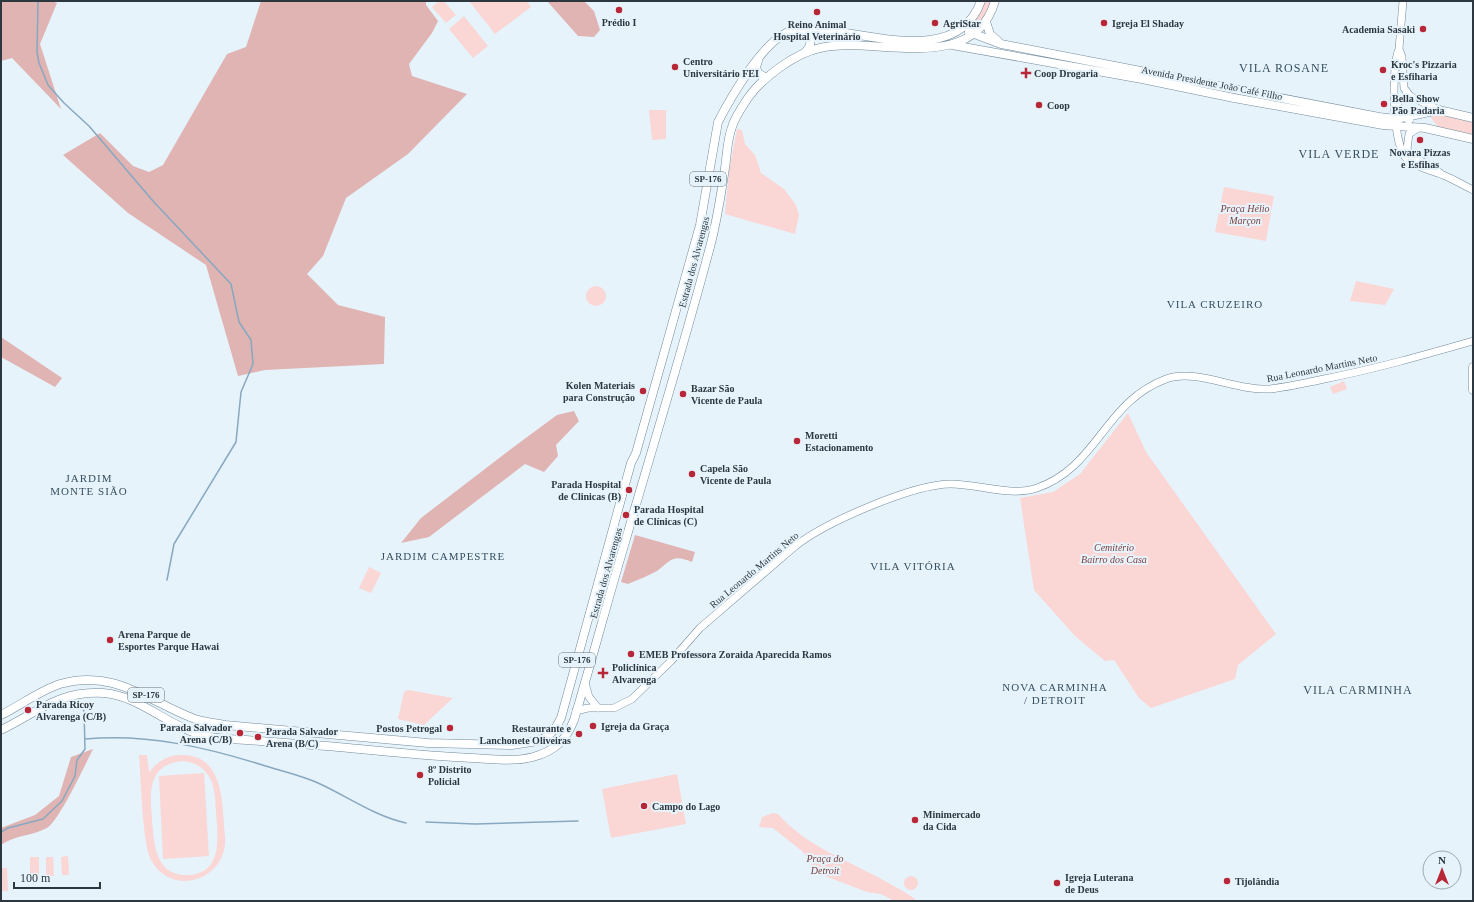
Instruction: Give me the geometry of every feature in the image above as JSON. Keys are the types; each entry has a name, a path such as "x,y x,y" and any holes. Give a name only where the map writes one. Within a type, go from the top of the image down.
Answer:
{"main road":[{"name":"Estrada dos Alvarengas","path":"1,715 58,685 79,681 107,681 136,690 183,714 204,722 428,743 512,745 538,741 548,736 555,729 561,718 631,463 636,453 675,316 702,214 718,122 735,91 766,48 778,37 791,30 843,31 911,42 933,40 956,32 973,16 981,1"},
{"name":"Estrada dos Alvarengas","path":"1,730 61,697 89,693 104,693 144,708 176,725 198,734 222,738 433,757 493,759 527,758 549,752 561,743 569,732 585,683 717,221 732,127 748,98 766,78 805,52 819,48 838,45 910,49 947,44 965,38 986,22 995,1"},
{"path":"986,22 990,34 1001,44"},
{"path":"801,29 808,34 810,39 809,47 805,52"},
{"name":"Avenida Presidente João Café Filho","path":"956,32 973,33 1001,44 1473,139"},
{"name":"Avenida Presidente João Café Filho","path":"947,44 1142,79 1234,98 1397,123 1406,117 1439,110 1473,118"},
{"path":"758,60 756,67 758,73 766,78"},
{"path":"1395,100 1406,117 1422,128 1424,117 1430,111"},
{"path":"675,316 691,315"},
{"path":"663,357 677,362"},
{"path":"1473,367 1473,390"},
{"path":"281,743 286,736 295,730"}],"street":[{"path":"1402,1 1399,49 1396,56 1395,100 1401,150 1406,158 1421,168 1434,173 1442,174 1473,190"},
{"path":"1399,49 1402,57 1402,75 1405,91 1416,100 1439,110"},
{"path":"1422,128 1409,134 1408,149 1413,156 1442,174"},
{"name":"Rua Leonardo Martins Neto","path":"576,711 588,708 614,708 632,699 671,661 700,628 809,537 880,503 930,486 951,484 1014,491 1036,488 1070,471 1089,450 1113,417 1133,397 1144,389 1163,380 1184,376 1256,389 1283,387 1375,369 1473,341"},
{"path":"585,683 589,697 598,708"}],"green space":[{"path":"439,1 444,1 456,15 446,23 432,7"},
{"path":"469,1 527,1 531,7 495,34"},
{"path":"985,1 992,1 979,26 972,23"},
{"path":"464,16 488,46 473,58 449,29"},
{"path":"649,110 666,110 666,139 652,140"},
{"path":"1436,113 1473,123 1473,136 1438,127 1431,118 1432,115"},
{"path":"737,129 742,130 745,144 755,155 761,173 784,189 796,205 799,215 795,234 725,214 729,171"},
{"name":"Praça Hélio Marçon","path":"1224,187 1274,196 1266,241 1215,232"},
{"path":"1356,281 1394,289 1385,305 1350,301"},
{"path":"592,286 600,286 606,292 606,300 600,306 592,306 586,300 586,292"},
{"path":"1344,381 1347,389 1333,394 1330,387"},
{"name":"Cemitério Bairro dos Casa","path":"1128,413 1146,452 1276,634 1238,665 1235,679 1151,708 1139,698 1114,660 1105,661 1075,636 1034,590 1020,498 1053,492 1080,474"},
{"path":"369,567 381,573 371,593 359,588"},
{"path":"408,690 453,698 424,725 398,719 404,692"},
{"path":"139,755 147,755 149,772 168,757 183,755 197,758 207,764 214,773 219,785 225,836 224,851 218,863 209,873 197,879 185,881 172,879 160,872 151,860 144,825","holes":["182,761 193,763 200,767 211,779 215,794 217,833 216,853 207,869 198,873 186,875 176,874 168,870 162,864 158,856 155,848 151,800 153,782 162,768"]},
{"path":"204,773 209,856 163,859 159,776"},
{"name":"Campo do Lago","path":"677,774 686,824 611,838 602,789"},
{"name":"Praça do Detroit","path":"773,813 778,814 801,835 828,852 885,881 917,901 894,901 881,894 867,892 817,873 803,852 773,828 759,827 762,817"},
{"path":"68,856 69,875 62,875 61,857"},
{"path":"30,857 39,857 39,875 30,875"},
{"path":"46,857 53,857 54,876 46,876"},
{"path":"1,868 7,868 8,891 1,891"},
{"path":"911,876 916,878 918,883 916,888 911,890 906,888 904,883 906,878"}],"shaded area":[{"path":"1,1 53,1 57,3 40,44 61,109 12,58 1,61"},
{"path":"261,1 426,1 426,5 438,21 432,33 409,64 412,76 467,94 408,154 346,198 323,256 307,274 338,305 385,317 384,364 265,370 238,376 206,265 128,213 63,155 100,133 133,166 149,172 163,165 227,54 246,47"},
{"path":"547,1 584,1 594,11 600,30 594,37 578,36"},
{"path":"1,337 62,378 55,387 1,357"},
{"path":"574,411 579,421 556,445 558,456 544,472 525,464 429,537 401,543 421,518 515,446 557,415"},
{"path":"635,535 695,552 692,562 676,558 669,561 657,571 628,584 621,582"},
{"path":"93,749 72,792 52,823 41,831 12,839 1,845 1,828 35,815 59,796 71,757"}],"waterway":[{"path":"38,1 37,52 39,63 48,85 64,103 89,126 153,201 231,284 239,322 251,340 253,364 241,392 236,442 174,544 167,580"},
{"path":"1,832 8,828 43,819 62,801 75,776 77,760 85,749 84,711 78,701"},
{"path":"85,739 132,738 155,740 201,748 224,754 294,774 329,788 383,816 406,823"},
{"path":"426,822 475,824 578,821"}],"place":[{"name":"Prédio I","path":"619,10"},
{"name":"Reino Animal Hospital Veterinário","path":"817,12"},
{"name":"AgriStar","path":"935,23"},
{"name":"Igreja El Shaday","path":"1104,23"},
{"name":"Academia Sasaki","path":"1423,29"},
{"name":"Centro Universitário FEI","path":"675,67"},
{"name":"Kroc's Pizzaria e Esfiharia","path":"1383,70"},
{"name":"Coop Drogaria","path":"1026,73"},
{"name":"Bella Show Pão Padaria","path":"1384,104"},
{"name":"Coop","path":"1039,105"},
{"name":"Novara Pizzas e Esfihas","path":"1420,140"},
{"name":"Kolen Materiais para Construção","path":"643,391"},
{"name":"Bazar São Vicente de Paula","path":"683,394"},
{"name":"Moretti Estacionamento","path":"797,441"},
{"name":"Capela São Vicente de Paula","path":"692,474"},
{"name":"Parada Hospital de Clinicas (B)","path":"629,490"},
{"name":"Parada Hospital de Clínicas (C)","path":"626,515"},
{"name":"Arena Parque de Esportes Parque Hawai","path":"110,640"},
{"name":"EMEB Professora Zoraida Aparecida Ramos","path":"631,654"},
{"name":"Policlínica Alvarenga","path":"603,673"},
{"name":"Parada Ricoy Alvarenga (C/B)","path":"28,710"},
{"name":"Igreja da Graça","path":"593,726"},
{"name":"Postos Petrogal","path":"450,728"},
{"name":"Parada Salvador Arena (C/B)","path":"240,733"},
{"name":"Restaurante e Lanchonete Oliveiras","path":"579,734"},
{"name":"Parada Salvador Arena (B/C)","path":"258,737"},
{"name":"8º Distrito Policial","path":"420,775"},
{"name":"Campo do Lago","path":"644,806"},
{"name":"Minimercado da Cida","path":"915,820"},
{"name":"Tijolândia","path":"1227,881"},
{"name":"Igreja Luterana de Deus","path":"1057,883"}],"district":[{"name":"VILA ROSANE","path":"1284,68"},
{"name":"VILA VERDE","path":"1339,154"},
{"name":"VILA CRUZEIRO","path":"1215,304"},
{"name":"JARDIM MONTE SIÃO","path":"89,484"},
{"name":"JARDIM CAMPESTRE","path":"443,556"},
{"name":"VILA VITÓRIA","path":"913,566"},
{"name":"VILA CARMINHA","path":"1358,690"},
{"name":"NOVA CARMINHA / DETROIT","path":"1055,693"}]}
